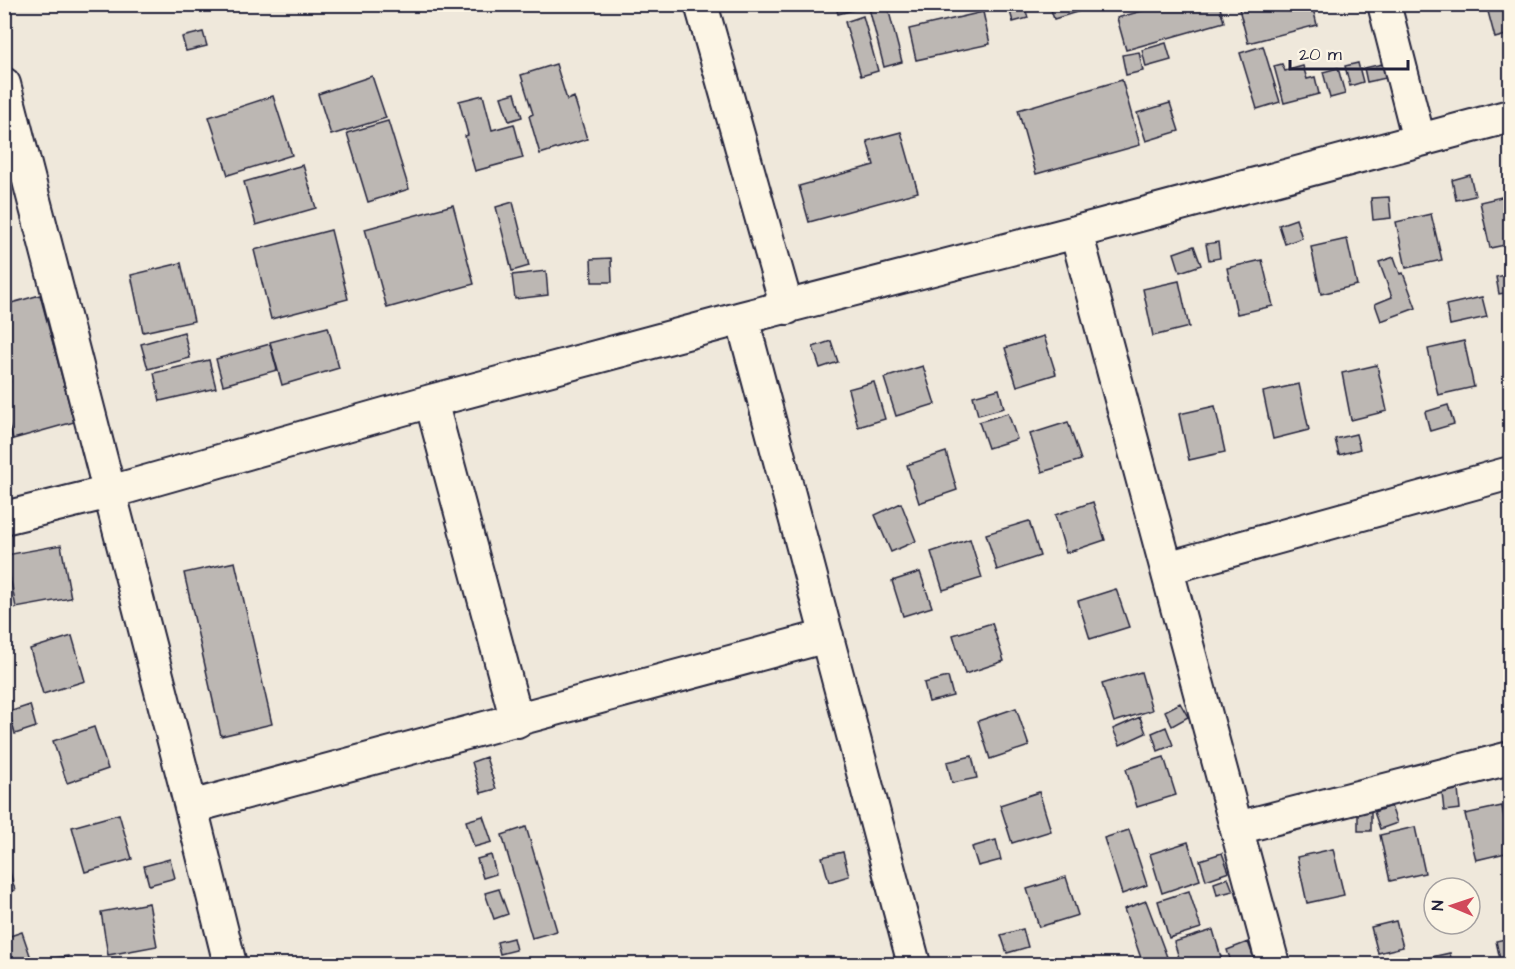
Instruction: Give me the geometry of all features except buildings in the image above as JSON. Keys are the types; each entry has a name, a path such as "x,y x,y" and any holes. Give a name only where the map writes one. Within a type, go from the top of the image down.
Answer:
{"street":[{"path":"701,4 787,308"},
{"path":"1384,4 1419,140"},
{"path":"4,84 230,964"},
{"path":"4,518 110,492 431,401 1510,116"},
{"path":"1076,232 1273,964"},
{"path":"742,318 914,964"},
{"path":"431,401 517,721"},
{"path":"1167,568 1510,473"},
{"path":"191,807 827,636"},
{"path":"1237,828 1510,758"}]}
